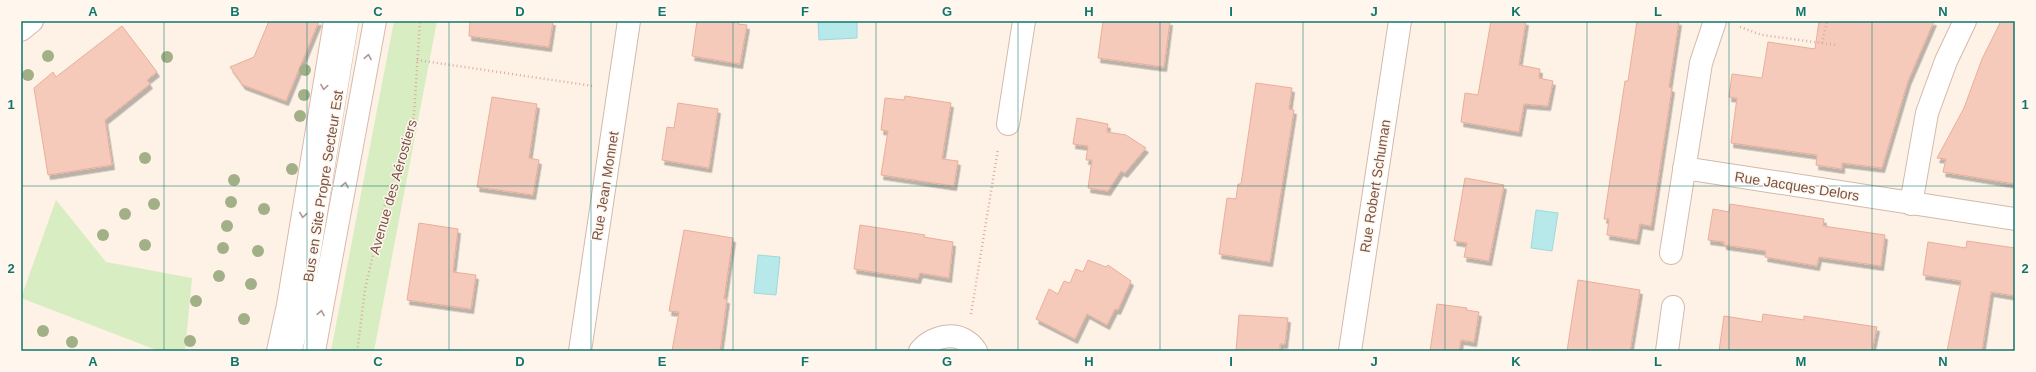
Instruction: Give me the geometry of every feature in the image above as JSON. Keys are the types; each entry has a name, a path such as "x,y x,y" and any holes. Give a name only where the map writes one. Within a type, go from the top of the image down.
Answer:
{"street":[{"path":"21,30 32,21"},
{"path":"278,351 288,305 335,21"},
{"path":"314,351 375,21"},
{"name":"Rue Jean Monnet","path":"580,351 630,21"},
{"path":"1008,124 1024,21"},
{"name":"Rue Robert Schuman","path":"1350,351 1400,21"},
{"path":"1911,204 1927,113 1946,61 1965,21"},
{"path":"1671,253 1700,63 1725,23"},
{"name":"Rue Jacques Delors","path":"1684,168 2015,219"},
{"path":"1667,351 1673,307"},
{"path":"920,351 926,343 936,338 947,336 957,337 971,346"}],"lane":[{"name":"Bus en Site Propre Secteur Est","path":"293,351 300,326 350,21"}],"path":[{"name":"Avenue des Aérostiers","path":"356,351 358,346 364,289 384,207 409,142 414,114 420,21"},
{"path":"1822,43 1827,21"},
{"path":"1725,23 1762,35 1837,45"},
{"path":"417,60 619,90"},
{"path":"971,346 1000,133 1008,124"}],"green space":[{"path":"394,21 437,21 374,351 331,351"},
{"path":"56,200 106,262 192,278 185,351 159,351 21,298"}],"water":[{"path":"818,21 857,21 857,38 819,40"},
{"path":"1536,210 1558,213 1552,251 1531,248"},
{"path":"758,255 780,257 776,295 754,293"}],"building":[{"path":"269,21 319,21 286,101 243,85 230,67 254,57"},
{"path":"470,21 553,21 549,47 469,36"},
{"path":"697,21 739,21 738,24 747,25 740,64 692,56"},
{"path":"1103,21 1170,21 1164,67 1098,58"},
{"path":"1491,21 1526,21 1519,65 1540,69 1539,78 1553,81 1548,106 1524,104 1519,132 1461,122 1465,93 1478,95"},
{"path":"1637,21 1679,21 1669,87 1672,88 1651,226 1640,224 1637,240 1607,235 1609,219 1604,219 1625,81 1628,81"},
{"path":"1819,21 1934,21 1908,81 1882,168 1842,163 1842,169 1816,165 1817,155 1731,143 1737,98 1729,97 1732,74 1762,78 1768,42 1815,49"},
{"path":"2001,21 2015,21 2015,184 1943,172 1946,159 1937,158 1964,108 1982,59"},
{"path":"122,26 157,72 147,80 150,84 105,120 112,165 48,175 34,88 53,72 56,77"},
{"path":"1256,83 1292,88 1289,109 1294,110 1270,262 1219,254 1227,198 1236,199 1238,184 1241,184"},
{"path":"905,96 951,103 942,159 958,161 954,186 881,175 888,131 881,130 885,98 904,100"},
{"path":"492,97 537,104 529,158 539,160 533,195 477,187"},
{"path":"678,103 718,109 709,168 662,160 667,127 674,128"},
{"path":"1077,118 1108,124 1107,132 1126,135 1146,148 1125,173 1121,171 1108,191 1088,188 1092,160 1086,160 1088,146 1073,144"},
{"path":"1465,178 1504,185 1489,261 1464,257 1467,243 1454,241"},
{"path":"1730,204 1824,219 1823,226 1885,235 1881,266 1819,257 1817,266 1765,257 1766,251 1724,245 1724,242 1708,240 1713,209 1729,212"},
{"path":"419,223 458,229 453,272 476,275 471,309 407,300"},
{"path":"860,225 925,235 924,237 953,242 949,278 920,273 918,279 854,269"},
{"path":"684,230 733,238 724,299 727,299 720,351 672,351 679,312 669,311"},
{"path":"1967,241 2015,248 2015,296 1991,292 1982,351 1947,351 1961,281 1923,275 1928,242 1966,248"},
{"path":"1088,260 1106,267 1108,265 1131,281 1118,310 1115,309 1107,325 1087,314 1075,339 1036,319 1049,289 1058,294 1064,281 1070,283 1076,269 1083,272"},
{"path":"1578,280 1640,290 1630,351 1567,351"},
{"path":"1437,304 1467,308 1466,310 1479,312 1474,342 1461,340 1459,351 1430,351"},
{"path":"1763,314 1804,320 1804,316 1877,327 1872,351 1719,351 1724,316 1762,322"},
{"path":"1239,315 1288,318 1285,344 1280,344 1280,351 1236,351"}]}
